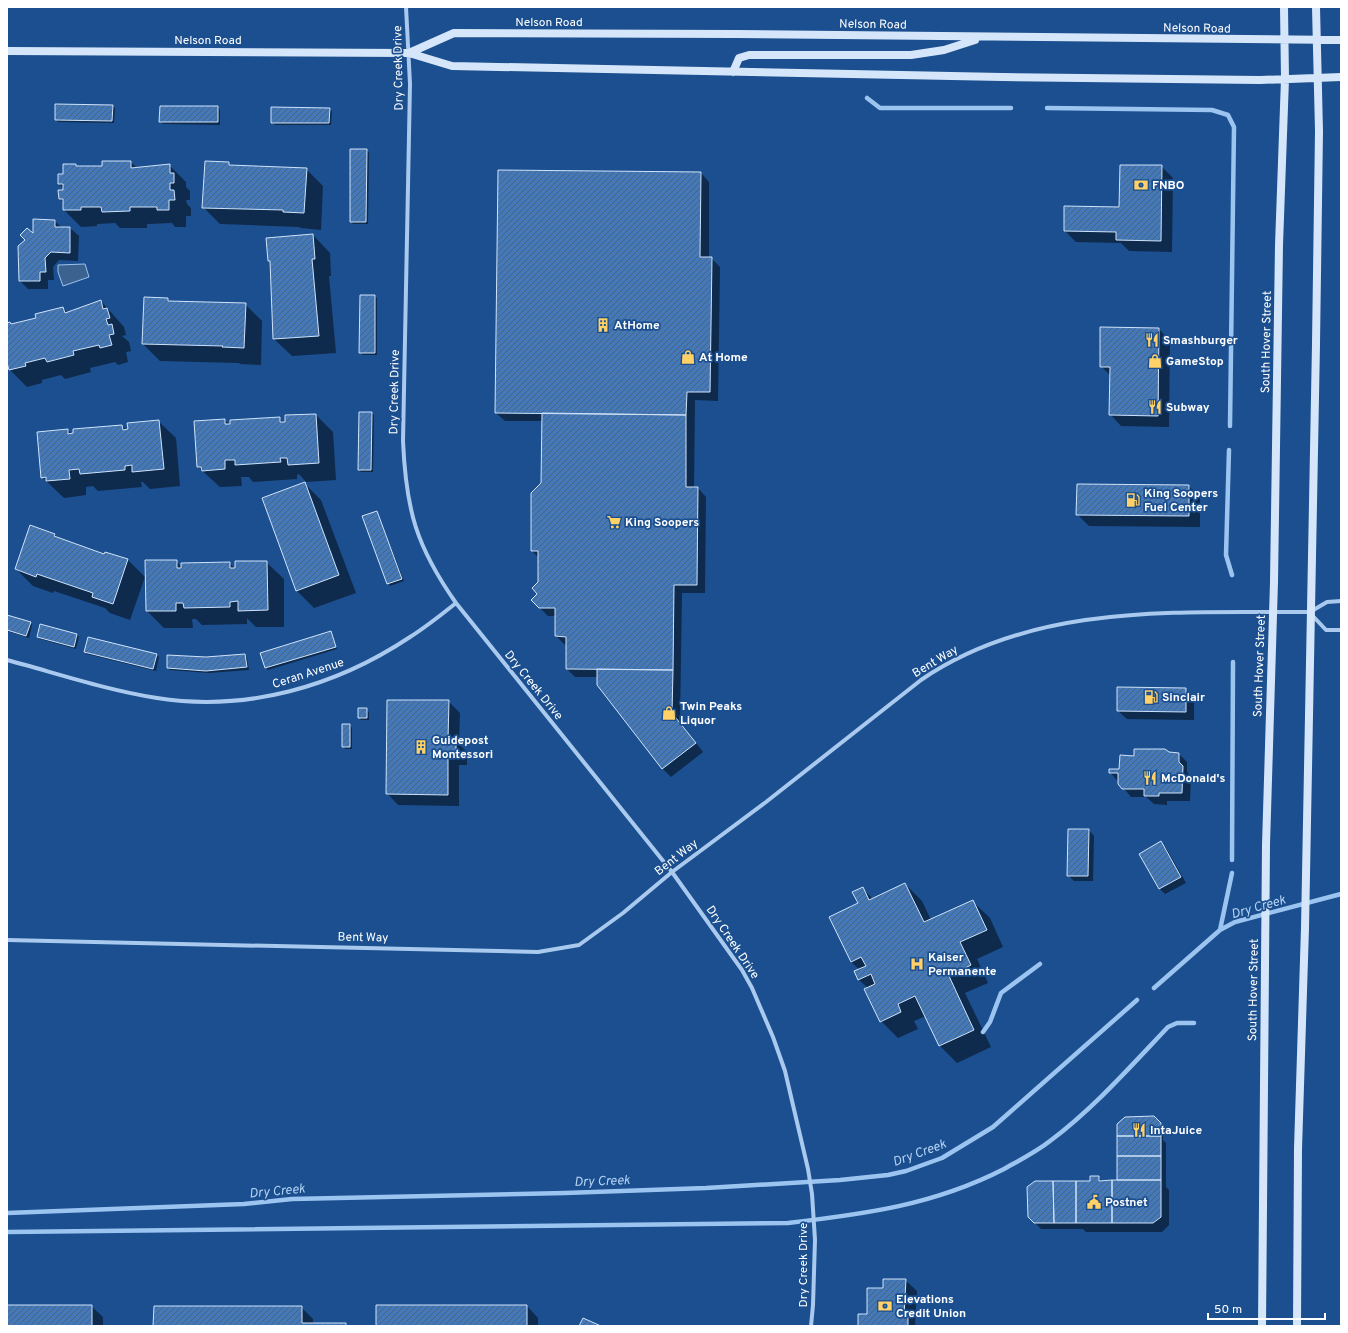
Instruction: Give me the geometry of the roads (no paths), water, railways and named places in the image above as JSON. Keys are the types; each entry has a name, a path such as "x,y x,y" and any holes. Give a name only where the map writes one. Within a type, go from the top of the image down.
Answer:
{"main road":[{"name":"South Hover Street","path":"1262,1326 1265,906 1273,612 1279,245 1285,79 1284,7"},
{"path":"1297,1326 1298,1149 1306,894 1316,344 1318,78 1316,7"},
{"name":"Nelson Road","path":"409,53 454,33 743,34 982,38 1341,40"},
{"path":"733,72 739,58 749,55 911,55 944,50 982,38"},
{"name":"Nelson Road","path":"7,51 409,53 452,66 733,72 1018,77 1285,79 1341,77"}],"street":[{"name":"Dry Creek Drive","path":"406,7 409,53 403,441 405,480 408,501 418,536 441,582 456,603 672,872 742,970 761,1007 785,1071 808,1169 812,1194 815,1240 811,1326"},
{"name":"Bent Way","path":"7,940 538,952 579,945 623,913 672,872 766,802 921,680 949,662 978,648 1002,638 1046,627 1133,614 1168,612 1310,612 1328,602 1341,601"},
{"name":"Ceran Avenue","path":"7,660 157,698 203,702 248,700 286,693 346,672 410,637 456,603"},
{"path":"1310,612 1326,630 1341,630"}],"water":[{"path":"85,264 89,277 63,286 58,272 58,265"}],"waterway":[{"path":"867,98 880,108 1011,108"},
{"path":"1047,108 1212,110 1228,115 1234,127 1230,426"},
{"path":"1229,450 1226,555 1232,575"},
{"path":"1232,860 1233,662"},
{"path":"1220,930 1232,873"},
{"name":"Dry Creek","path":"1154,988 1220,930 1235,922 1341,894"},
{"path":"983,1032 990,1022 1001,993 1040,964"},
{"name":"Dry Creek","path":"7,1213 244,1204 292,1199 565,1193 706,1188 840,1180 888,1175 906,1171 942,1158 993,1127 1137,1000"},
{"path":"7,1232 788,1223 844,1216 925,1200 978,1181 1028,1156 1050,1141 1082,1115 1168,1027 1177,1023 1194,1023"}],"place":[{"name":"FNBO","path":"1141,185"},
{"name":"AtHome","path":"603,325"},
{"name":"Smashburger","path":"1152,340"},
{"name":"At Home","path":"688,357"},
{"name":"GameStop","path":"1155,361"},
{"name":"Subway","path":"1155,407"},
{"name":"King Soopers Fuel Center","path":"1133,500"},
{"name":"King Soopers","path":"614,522"},
{"name":"Sinclair","path":"1151,697"},
{"name":"Twin Peaks Liquor","path":"669,713"},
{"name":"Guidepost Montessori","path":"421,747"},
{"name":"McDonald's","path":"1150,778"},
{"name":"Kaiser Permanente","path":"917,964"},
{"name":"IntaJuice","path":"1139,1130"},
{"name":"Postnet","path":"1094,1202"},
{"name":"Elevations Credit Union","path":"885,1306"}]}
